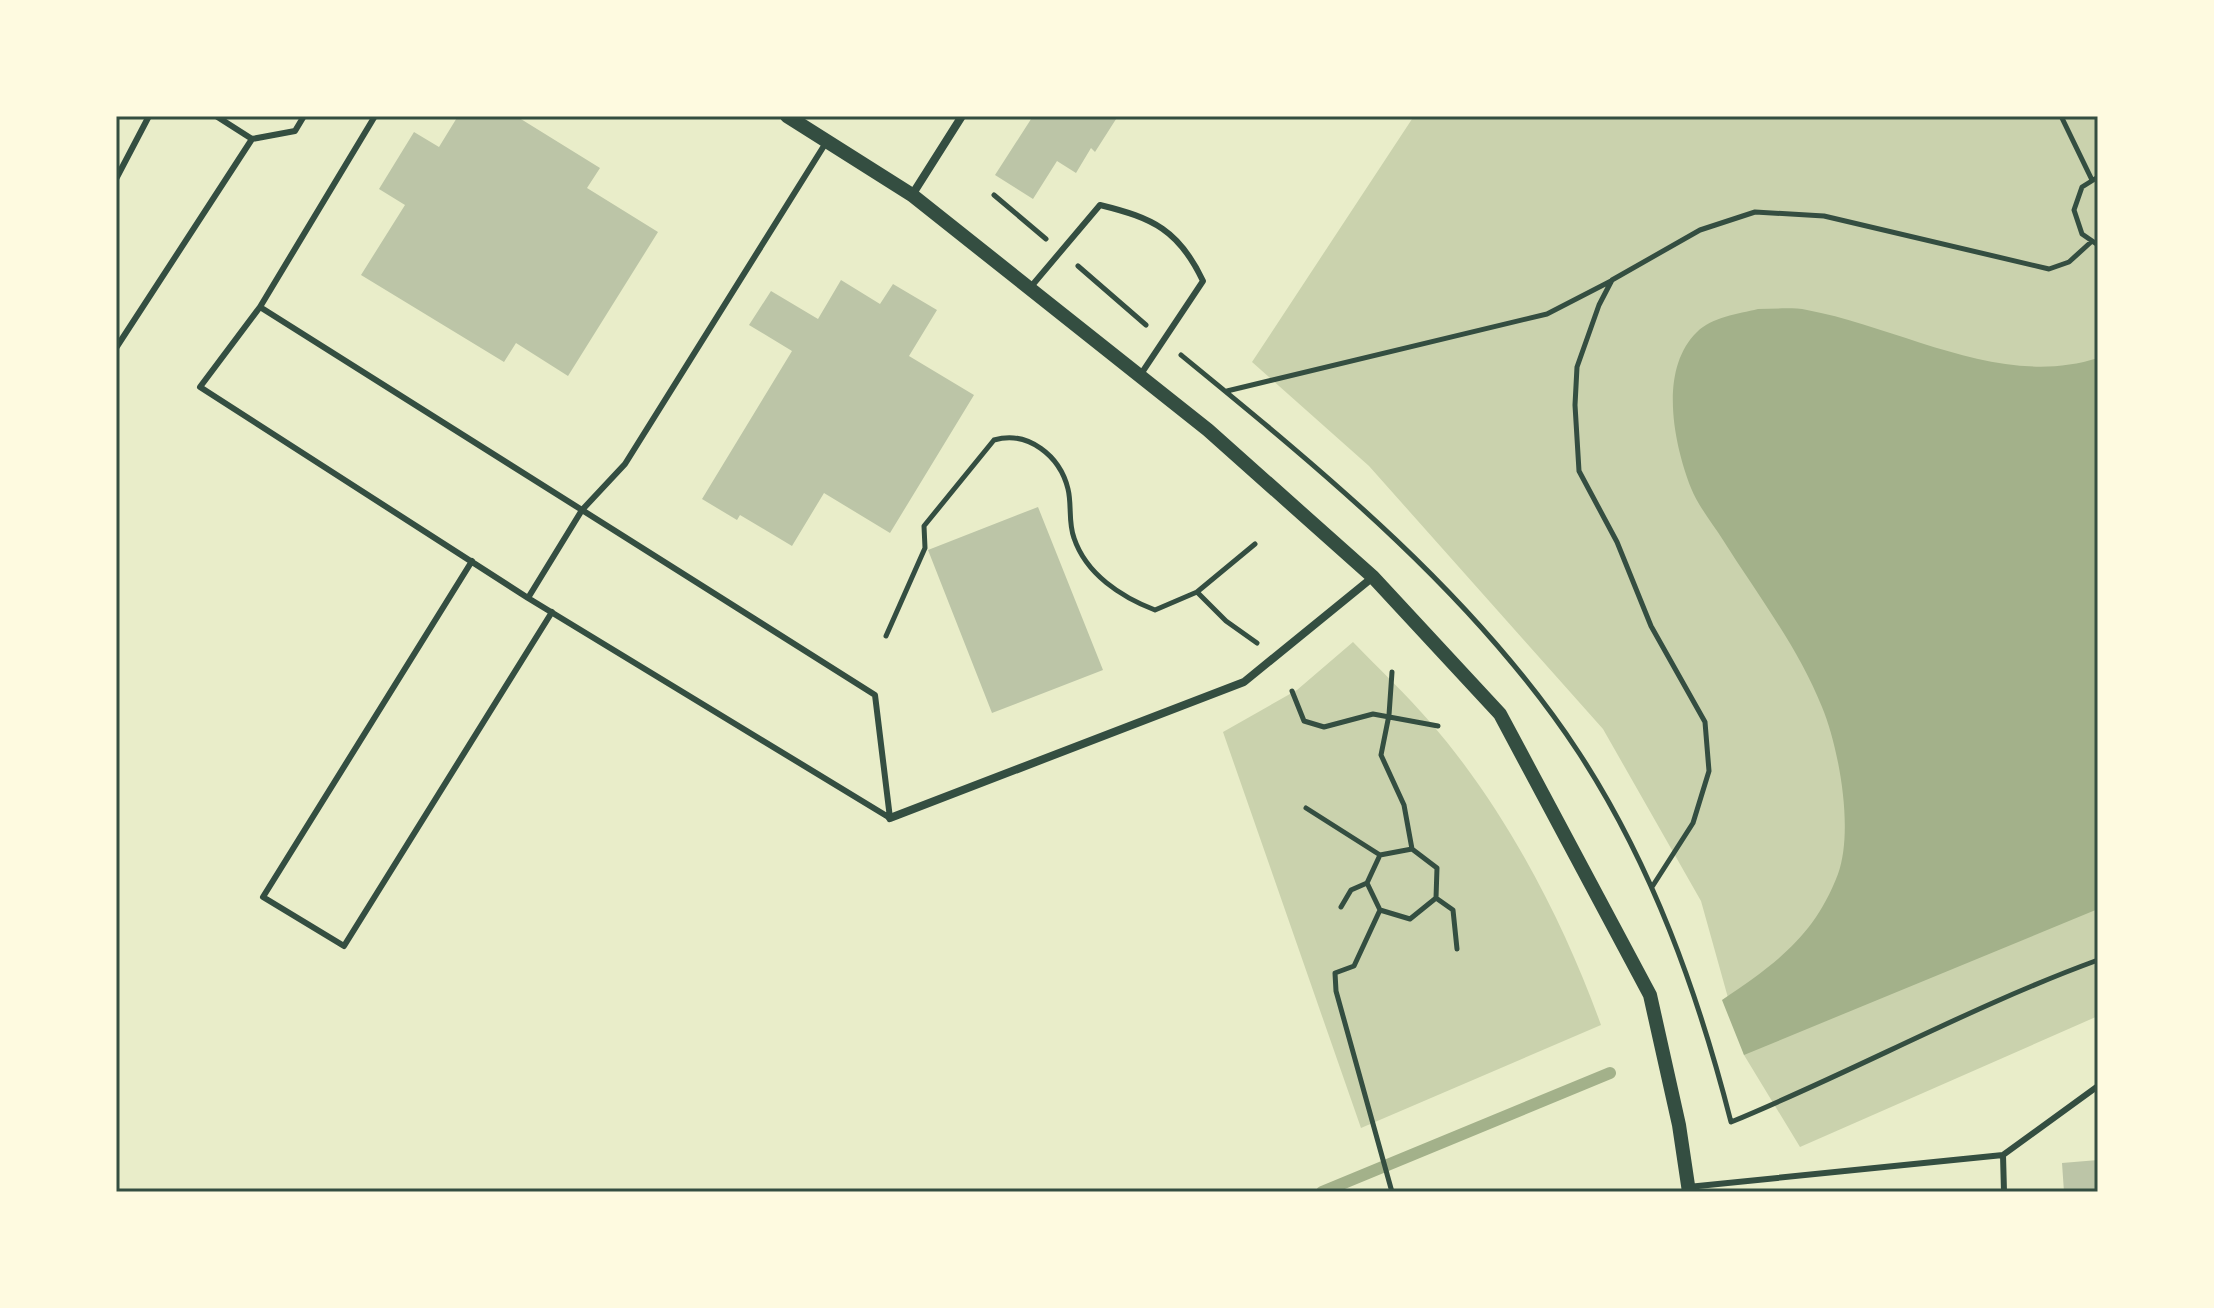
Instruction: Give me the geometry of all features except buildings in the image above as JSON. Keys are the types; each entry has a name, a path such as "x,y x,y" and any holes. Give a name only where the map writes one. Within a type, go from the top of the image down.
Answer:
{"street":[{"path":"787,116 912,195 1208,430 1373,577 1500,714 1650,995 1679,1125 1688,1190"},
{"path":"912,195 962,116"},
{"path":"890,818 1244,682 1373,577"}],"lane":[{"path":"116,179 149,116"},
{"path":"216,116 252,139 295,131 304,116"},
{"path":"375,116 260,307 200,387 528,598 890,818"},
{"path":"116,348 252,139"},
{"path":"528,598 582,510 625,464 827,141"},
{"path":"1029,289 1100,205 1142,216 1187,248 1203,281 1140,376"},
{"path":"260,307 875,695 890,818"},
{"path":"472,561 263,897 344,946 552,612"},
{"path":"1688,1190 2003,1155 2098,1086"},
{"path":"2003,1155 2004,1192"}],"path":[{"path":"1226,391 1547,314 1700,230 1755,212 1824,216 2049,269 2069,262 2095,244 2076,223 2074,210 2082,187 2095,178 2061,116"},
{"path":"1612,280 1599,305 1577,367 1575,405 1579,471 1617,542 1651,626 1705,722 1709,771 1693,823 1652,887"},
{"path":"886,636 925,548 924,526 994,440 1005,437 1035,442 1057,464 1068,489 1074,540 1102,580 1136,603 1155,610 1197,592 1255,544"},
{"path":"1197,592 1226,621 1257,643"},
{"path":"1367,883 1380,910 1410,919 1436,898 1437,868 1412,849 1404,805 1381,755 1392,672"},
{"path":"1292,691 1304,721 1324,727 1373,714 1438,726"},
{"path":"1306,808 1380,855 1412,849"},
{"path":"1341,907 1351,890 1367,883 1380,855"},
{"path":"1436,898 1453,910 1457,949"},
{"path":"1380,910 1354,966 1335,973 1336,991 1353,1062 1392,1192"},
{"path":"1731,1122 1796,1096 1949,1021 2098,960"}],"shaded area":[{"path":"1414,116 2098,116 2098,1016 1800,1147 1744,1055 1701,901 1603,729 1369,466 1252,362"},
{"path":"1758,309 1807,310 1989,361 2025,366 2062,366 2098,358 2098,909 1744,1055 1722,1000 1776,961 1805,932 1838,874 1845,835 1839,766 1822,707 1789,642 1694,495 1675,429 1673,386 1685,348 1697,332 1710,323"},
{"path":"1353,642 1430,722 1483,790 1507,827 1569,945 1601,1025 1361,1128 1223,732 1297,690"}],"waterway":[{"path":"1322,1192 1610,1073"}]}
